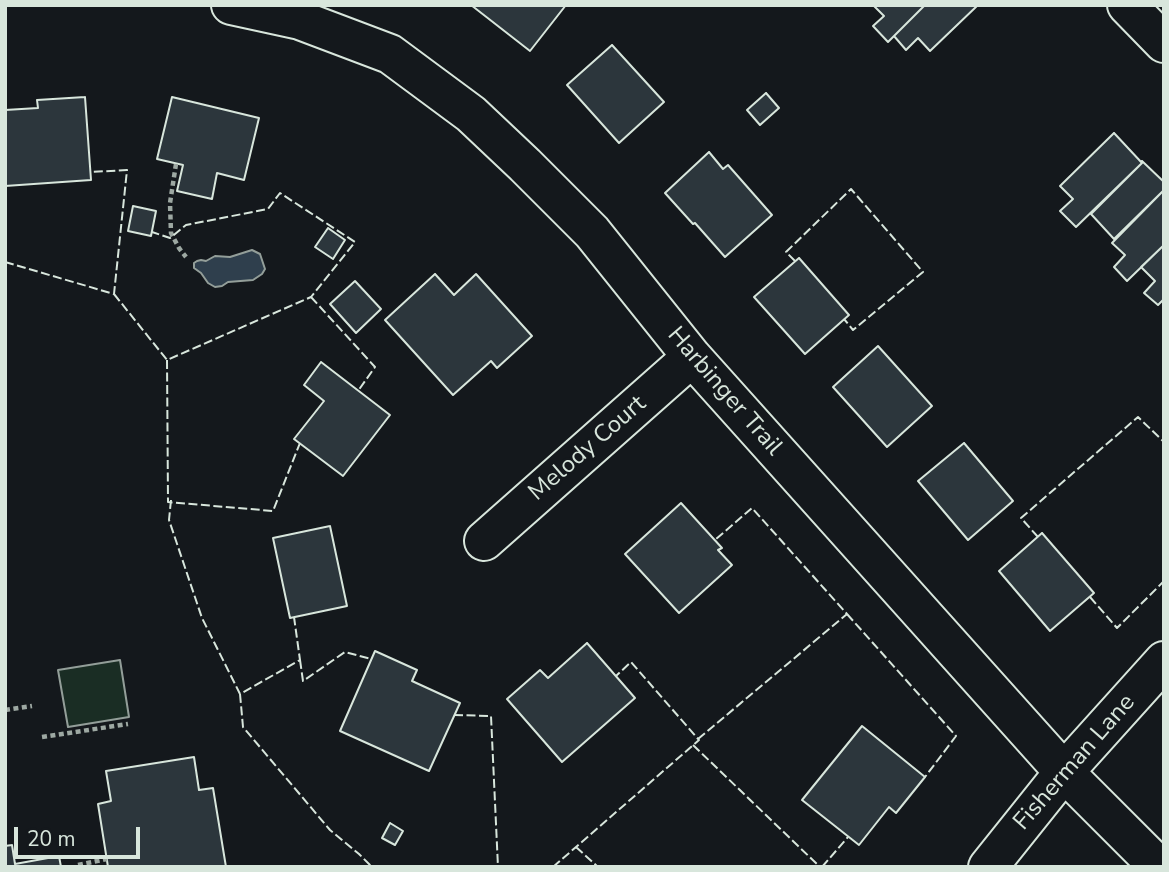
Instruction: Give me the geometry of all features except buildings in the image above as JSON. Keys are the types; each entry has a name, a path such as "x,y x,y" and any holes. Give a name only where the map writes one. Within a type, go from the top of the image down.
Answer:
{"street":[{"name":"Harbinger Trail","path":"231,5 300,20 390,54 471,114 592,232 692,358 1064,772 1159,867"},
{"path":"1127,5 1164,43"},
{"name":"Melody Court","path":"484,541 692,358"},
{"name":"Fisherman Lane","path":"988,867 1064,772 1164,661"}],"path":[{"path":"176,164 170,203 171,233 186,257"},
{"path":"5,710 32,706"},
{"path":"42,737 128,724"},
{"path":"78,865 107,859"}],"green space":[{"path":"120,660 129,717 68,727 58,670"}],"water":[{"path":"252,250 260,254 265,269 253,280 228,282 215,287 194,268 197,261 206,261 215,256 230,257"}],"fence":[{"path":"5,262 114,294 127,170 91,172"},
{"path":"795,261 786,252 851,189 923,272 853,330 844,319"},
{"path":"114,294 167,360 311,297 355,242 280,193 268,209 186,225 170,238 152,232"},
{"path":"311,297 375,367 358,391"},
{"path":"167,360 168,502 273,511 300,443"},
{"path":"1038,537 1021,518 1138,417 1164,442"},
{"path":"171,500 169,520 202,618 240,694 300,660 294,617"},
{"path":"698,739 847,614 752,508 715,540"},
{"path":"1090,597 1117,628 1164,581"},
{"path":"847,614 956,736 925,777"},
{"path":"300,660 303,681 345,652 371,659"},
{"path":"553,867 699,740 631,662 616,676"},
{"path":"240,694 243,727 330,830 372,867"},
{"path":"454,715 491,716 498,867"},
{"path":"693,745 820,867"},
{"path":"822,867 848,837"},
{"path":"576,847 598,867"}]}
